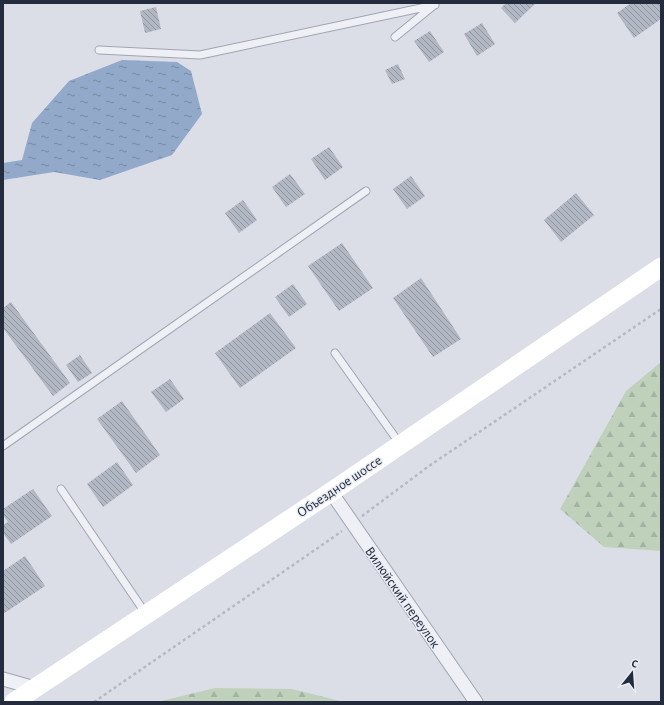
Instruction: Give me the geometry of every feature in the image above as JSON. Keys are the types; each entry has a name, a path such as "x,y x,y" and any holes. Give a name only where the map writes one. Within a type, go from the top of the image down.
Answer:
{"main road":[{"name":"Объездное шоссе","path":"14,702 331,492 661,267"}],"street":[{"name":"Вилюйский переулок","path":"331,492 476,702"},
{"path":"3,679 35,688"}],"lane":[{"path":"395,37 436,4"},
{"path":"99,50 200,55 436,4"},
{"path":"3,446 366,191"},
{"path":"335,353 400,445"},
{"path":"61,489 146,614"}],"path":[{"path":"94,702 325,543 429,466 661,309"}],"green space":[{"path":"661,362 661,551 604,547 560,509 626,391"},
{"path":"215,688 292,689 344,702 157,702"}],"water":[{"path":"122,60 177,62 191,71 202,114 172,155 100,180 54,172 3,180 3,163 22,160 32,123 69,81"}],"building":[{"path":"506,3 535,4 515,23 501,8"},
{"path":"631,3 661,3 661,19 634,38 617,13"},
{"path":"156,7 161,29 145,33 140,11"},
{"path":"482,23 495,44 477,56 464,34"},
{"path":"430,31 444,52 429,62 414,41"},
{"path":"398,64 405,79 392,84 385,70"},
{"path":"329,147 343,167 325,180 311,159"},
{"path":"290,174 305,194 286,207 272,187"},
{"path":"411,176 425,196 407,209 393,189"},
{"path":"576,193 594,215 561,242 544,220"},
{"path":"243,200 257,220 239,233 225,213"},
{"path":"342,243 373,288 339,311 308,266"},
{"path":"421,278 461,339 433,357 393,298"},
{"path":"293,284 307,304 289,317 275,297"},
{"path":"11,302 70,383 53,396 3,328 3,308"},
{"path":"270,313 296,348 240,388 215,353"},
{"path":"80,355 92,373 78,382 66,365"},
{"path":"170,379 184,399 166,412 151,392"},
{"path":"122,401 160,455 136,473 97,419"},
{"path":"117,462 133,485 103,507 87,484"},
{"path":"33,489 52,516 11,544 3,533 3,525 8,522 3,515 3,509"},
{"path":"25,556 45,586 3,614 3,571"}]}
